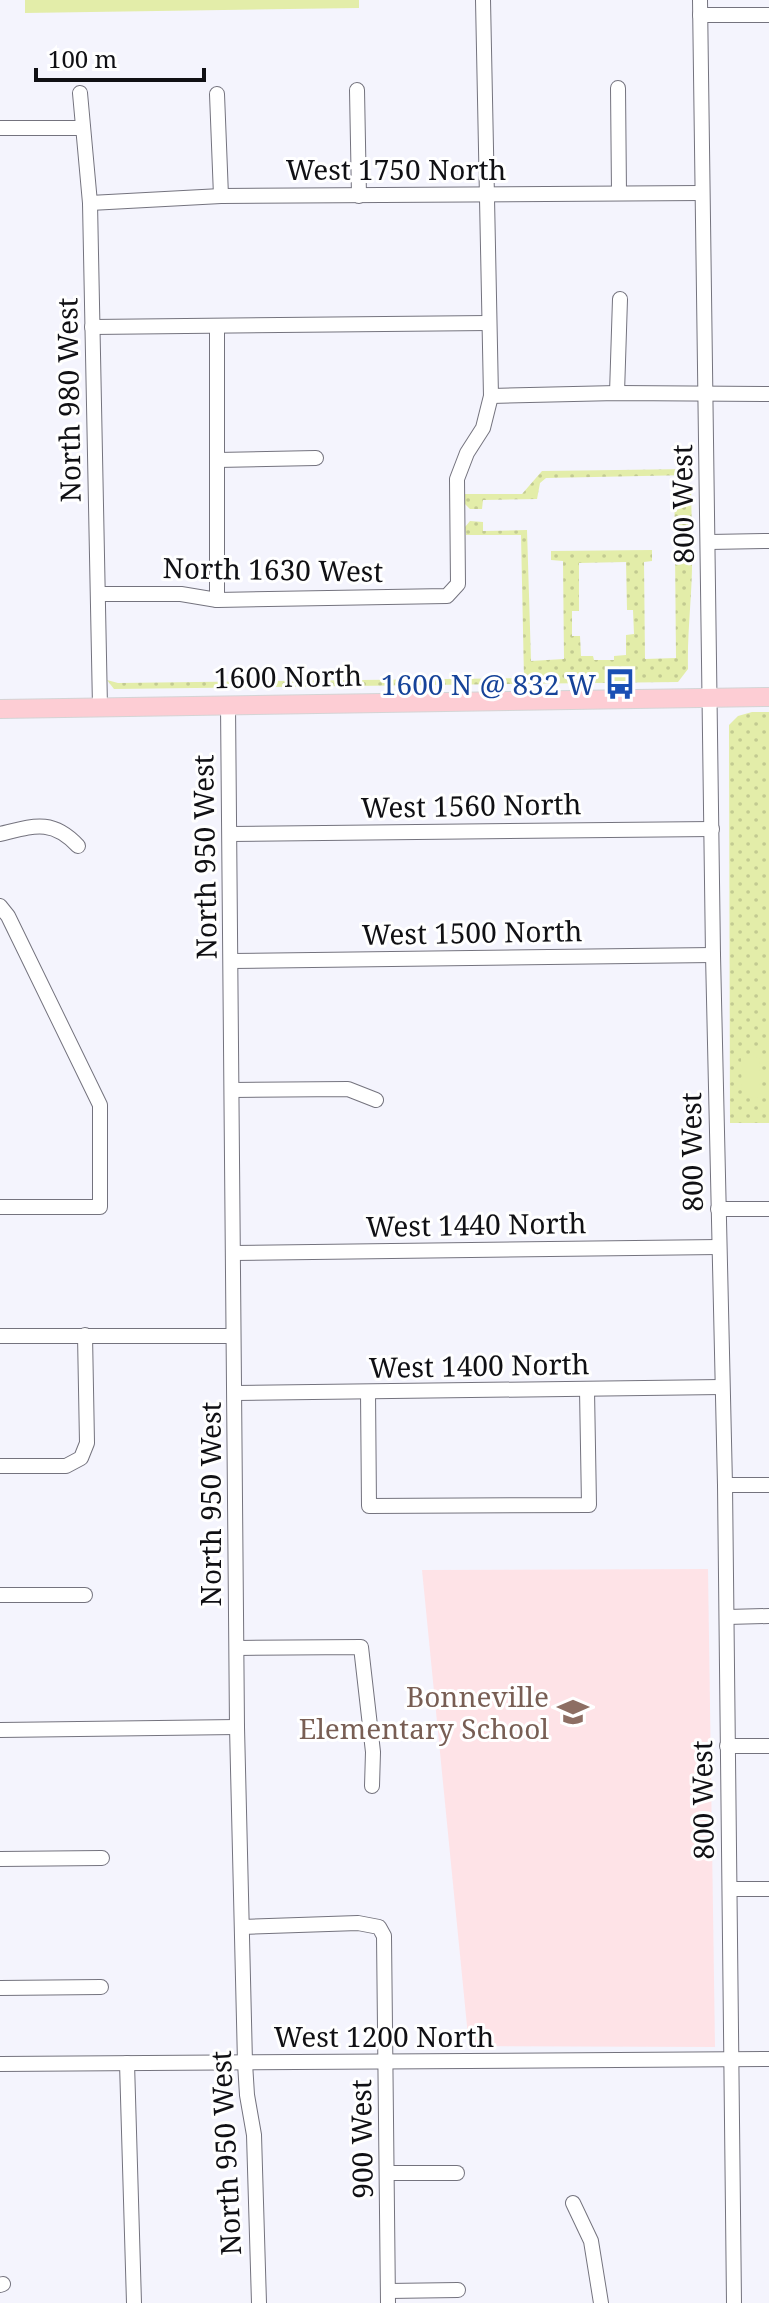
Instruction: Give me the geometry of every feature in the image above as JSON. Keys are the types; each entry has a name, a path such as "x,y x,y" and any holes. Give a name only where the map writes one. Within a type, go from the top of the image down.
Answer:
{"main road":[{"name":"1600 North","path":"0,709 769,697"}],"street":[{"path":"483,0 491,396 769,394"},
{"path":"700,7 769,15"},
{"name":"800 West","path":"700,7 713,955 727,1617 734,2303"},
{"path":"618,88 619,193"},
{"path":"357,90 359,196"},
{"name":"North 980 West","path":"80,93 90,203 100,707"},
{"path":"217,94 221,196"},
{"path":"0,128 83,128"},
{"name":"West 1750 North","path":"90,203 221,196 702,193"},
{"path":"617,393 620,299"},
{"path":"92,327 489,323"},
{"path":"217,326 217,600"},
{"name":"North 1630 West","path":"98,594 181,594 217,600 447,596 458,584 457,479 467,453 483,428 491,396"},
{"path":"217,460 316,458"},
{"path":"709,542 769,541"},
{"name":"North 950 West","path":"228,705 237,1727 245,2063 254,2135 259,2303"},
{"path":"0,834 42,824 68,835 78,846"},
{"name":"West 1560 North","path":"230,834 712,829"},
{"path":"0,906 8,916 100,1105 100,1207 0,1207"},
{"name":"West 1500 North","path":"231,961 713,955"},
{"path":"232,1090 348,1089 376,1100"},
{"path":"718,1209 769,1209"},
{"name":"West 1440 North","path":"233,1253 719,1247"},
{"path":"0,1466 66,1466 81,1458 87,1443 85,1335"},
{"path":"0,1336 233,1336"},
{"name":"West 1400 North","path":"236,1393 722,1387"},
{"path":"368,1392 369,1506 589,1505 587,1390"},
{"path":"725,1485 769,1485"},
{"path":"0,1595 85,1595"},
{"path":"727,1617 769,1616"},
{"path":"237,1648 361,1647 373,1752 372,1786"},
{"path":"0,1730 237,1727"},
{"path":"727,1746 769,1746"},
{"path":"0,1859 102,1858"},
{"path":"730,1889 769,1889"},
{"name":"900 West","path":"242,1927 358,1923 379,1927 385,1945 388,2297"},
{"path":"0,1988 101,1987"},
{"name":"West 1200 North","path":"0,2064 769,2059"},
{"path":"127,2063 134,2303"},
{"path":"387,2173 457,2173"},
{"path":"573,2203 591,2241 601,2303"},
{"path":"388,2297 458,2290"}],"shaded area":[{"name":"Bonneville Elementary School","path":"708,1569 715,2047 469,2046 422,1570"}],"green space":[{"path":"25,0 359,0 359,8 25,13"},
{"path":"691,469 691,475 546,478 540,483 537,499 483,500 482,509 470,509 465,504 465,494 522,494 542,471"},
{"path":"674,487 691,487 692,537 675,537"},
{"path":"470,521 483,522 483,531 527,530 531,661 564,659 563,561 551,560 551,551 652,550 652,561 644,562 645,659 676,658 675,550 692,550 688,669 678,682 114,689 107,680 118,683 524,678 521,535 466,535 465,527","holes":["626,562 627,610 633,610 634,634 626,635 626,655 614,656 614,660 594,660 593,656 581,656 580,636 572,636 572,611 579,611 579,563"]},
{"path":"769,712 769,1123 730,1123 729,725 738,716"},
{"path":"759,1057 760,1097 742,1098 741,1058"}],"place":[{"name":"1600 N @ 832 W","path":"620,684"},
{"name":"Bonneville Elementary School","path":"573,1712"}]}
